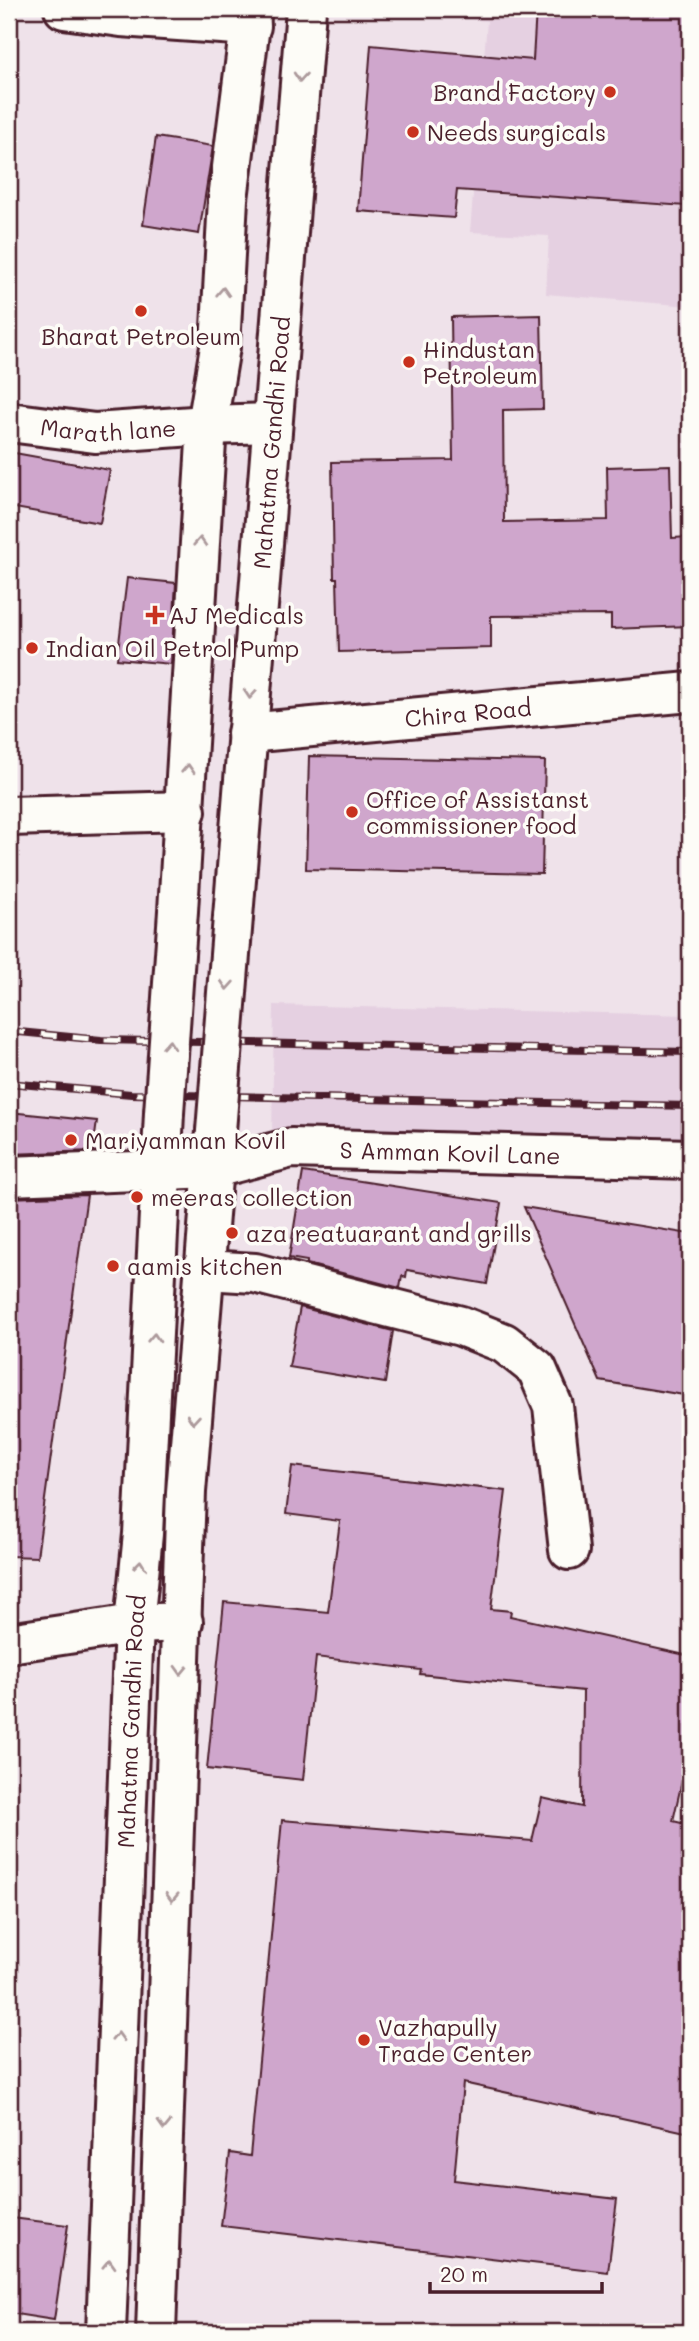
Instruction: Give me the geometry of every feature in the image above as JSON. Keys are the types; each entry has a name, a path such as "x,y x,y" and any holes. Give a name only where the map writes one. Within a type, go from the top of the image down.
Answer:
{"main road":[{"path":"9,816 186,811 207,425 220,346 228,199 252,17 121,17 64,9"},
{"name":"Mahatma Gandhi Road","path":"156,2332 186,1492 306,9"},
{"name":"Marath lane","path":"9,422 95,433 271,423"},
{"name":"Chira Road","path":"247,733 690,692"},
{"name":"Mahatma Gandhi Road","path":"106,2332 134,1624 144,1534 164,1113 186,811"},
{"name":"S Amman Kovil Lane","path":"9,1176 161,1170 215,1149 291,1148 690,1159"},
{"path":"205,1270 255,1273 461,1326 505,1343 537,1369 553,1406 569,1550"},
{"path":"9,1643 134,1624 183,1622"}],"shaded area":[{"path":"383,9 690,9 690,306 546,294 549,236 470,232 487,21"},
{"path":"274,1005 690,1015 690,1150 272,1137"}],"building":[{"path":"536,9 690,9 690,176 686,206 457,190 454,218 358,211 371,45 533,60"},
{"path":"156,137 213,146 199,234 143,225"},
{"path":"541,315 543,409 503,410 504,522 608,520 607,467 670,465 672,538 690,537 690,626 611,629 611,615 491,616 491,648 339,652 337,578 334,578 332,462 453,460 451,317"},
{"path":"9,452 110,470 100,523 9,507"},
{"name":"AJ Medicals","path":"127,578 176,583 171,664 117,659"},
{"path":"309,756 545,761 542,874 306,869"},
{"name":"Mariyamman Kovil","path":"9,1112 97,1121 93,1151 9,1154"},
{"path":"303,1172 501,1203 487,1284 407,1270 406,1277 402,1276 400,1288 289,1258"},
{"path":"87,1195 37,1557 9,1556 9,1198"},
{"path":"524,1207 690,1234 690,1396 600,1381"},
{"path":"300,1307 393,1331 385,1383 289,1367"},
{"path":"292,1466 506,1491 491,1609 511,1611 510,1616 690,1656 690,1745 673,1821 690,1825 690,2133 463,2083 454,2180 617,2199 608,2272 221,2226 230,2153 250,2156 282,1820 532,1841 542,1798 582,1807 583,1691 420,1674 421,1670 316,1657 303,1780 207,1769 224,1602 328,1612 340,1521 286,1514"},
{"path":"12,2218 68,2225 54,2320 9,2313 9,2241"}],"railway":[{"path":"9,1031 101,1040 690,1052"},
{"path":"9,1083 131,1094 690,1106"}],"place":[{"name":"Brand Factory","path":"610,92"},
{"name":"Needs surgicals","path":"413,132"},
{"name":"Bharat Petroleum","path":"141,311"},
{"name":"Hindustan Petroleum","path":"409,362"},
{"name":"AJ Medicals","path":"155,615"},
{"name":"Indian Oil Petrol Pump","path":"32,648"},
{"name":"Office of Assistanst commissioner food","path":"352,812"},
{"name":"Mariyamman Kovil","path":"71,1140"},
{"name":"meeras collection","path":"137,1197"},
{"name":"aza reatuarant and grills","path":"232,1233"},
{"name":"aamis kitchen","path":"113,1266"},
{"name":"Vazhapully Trade Center","path":"364,2040"}]}
